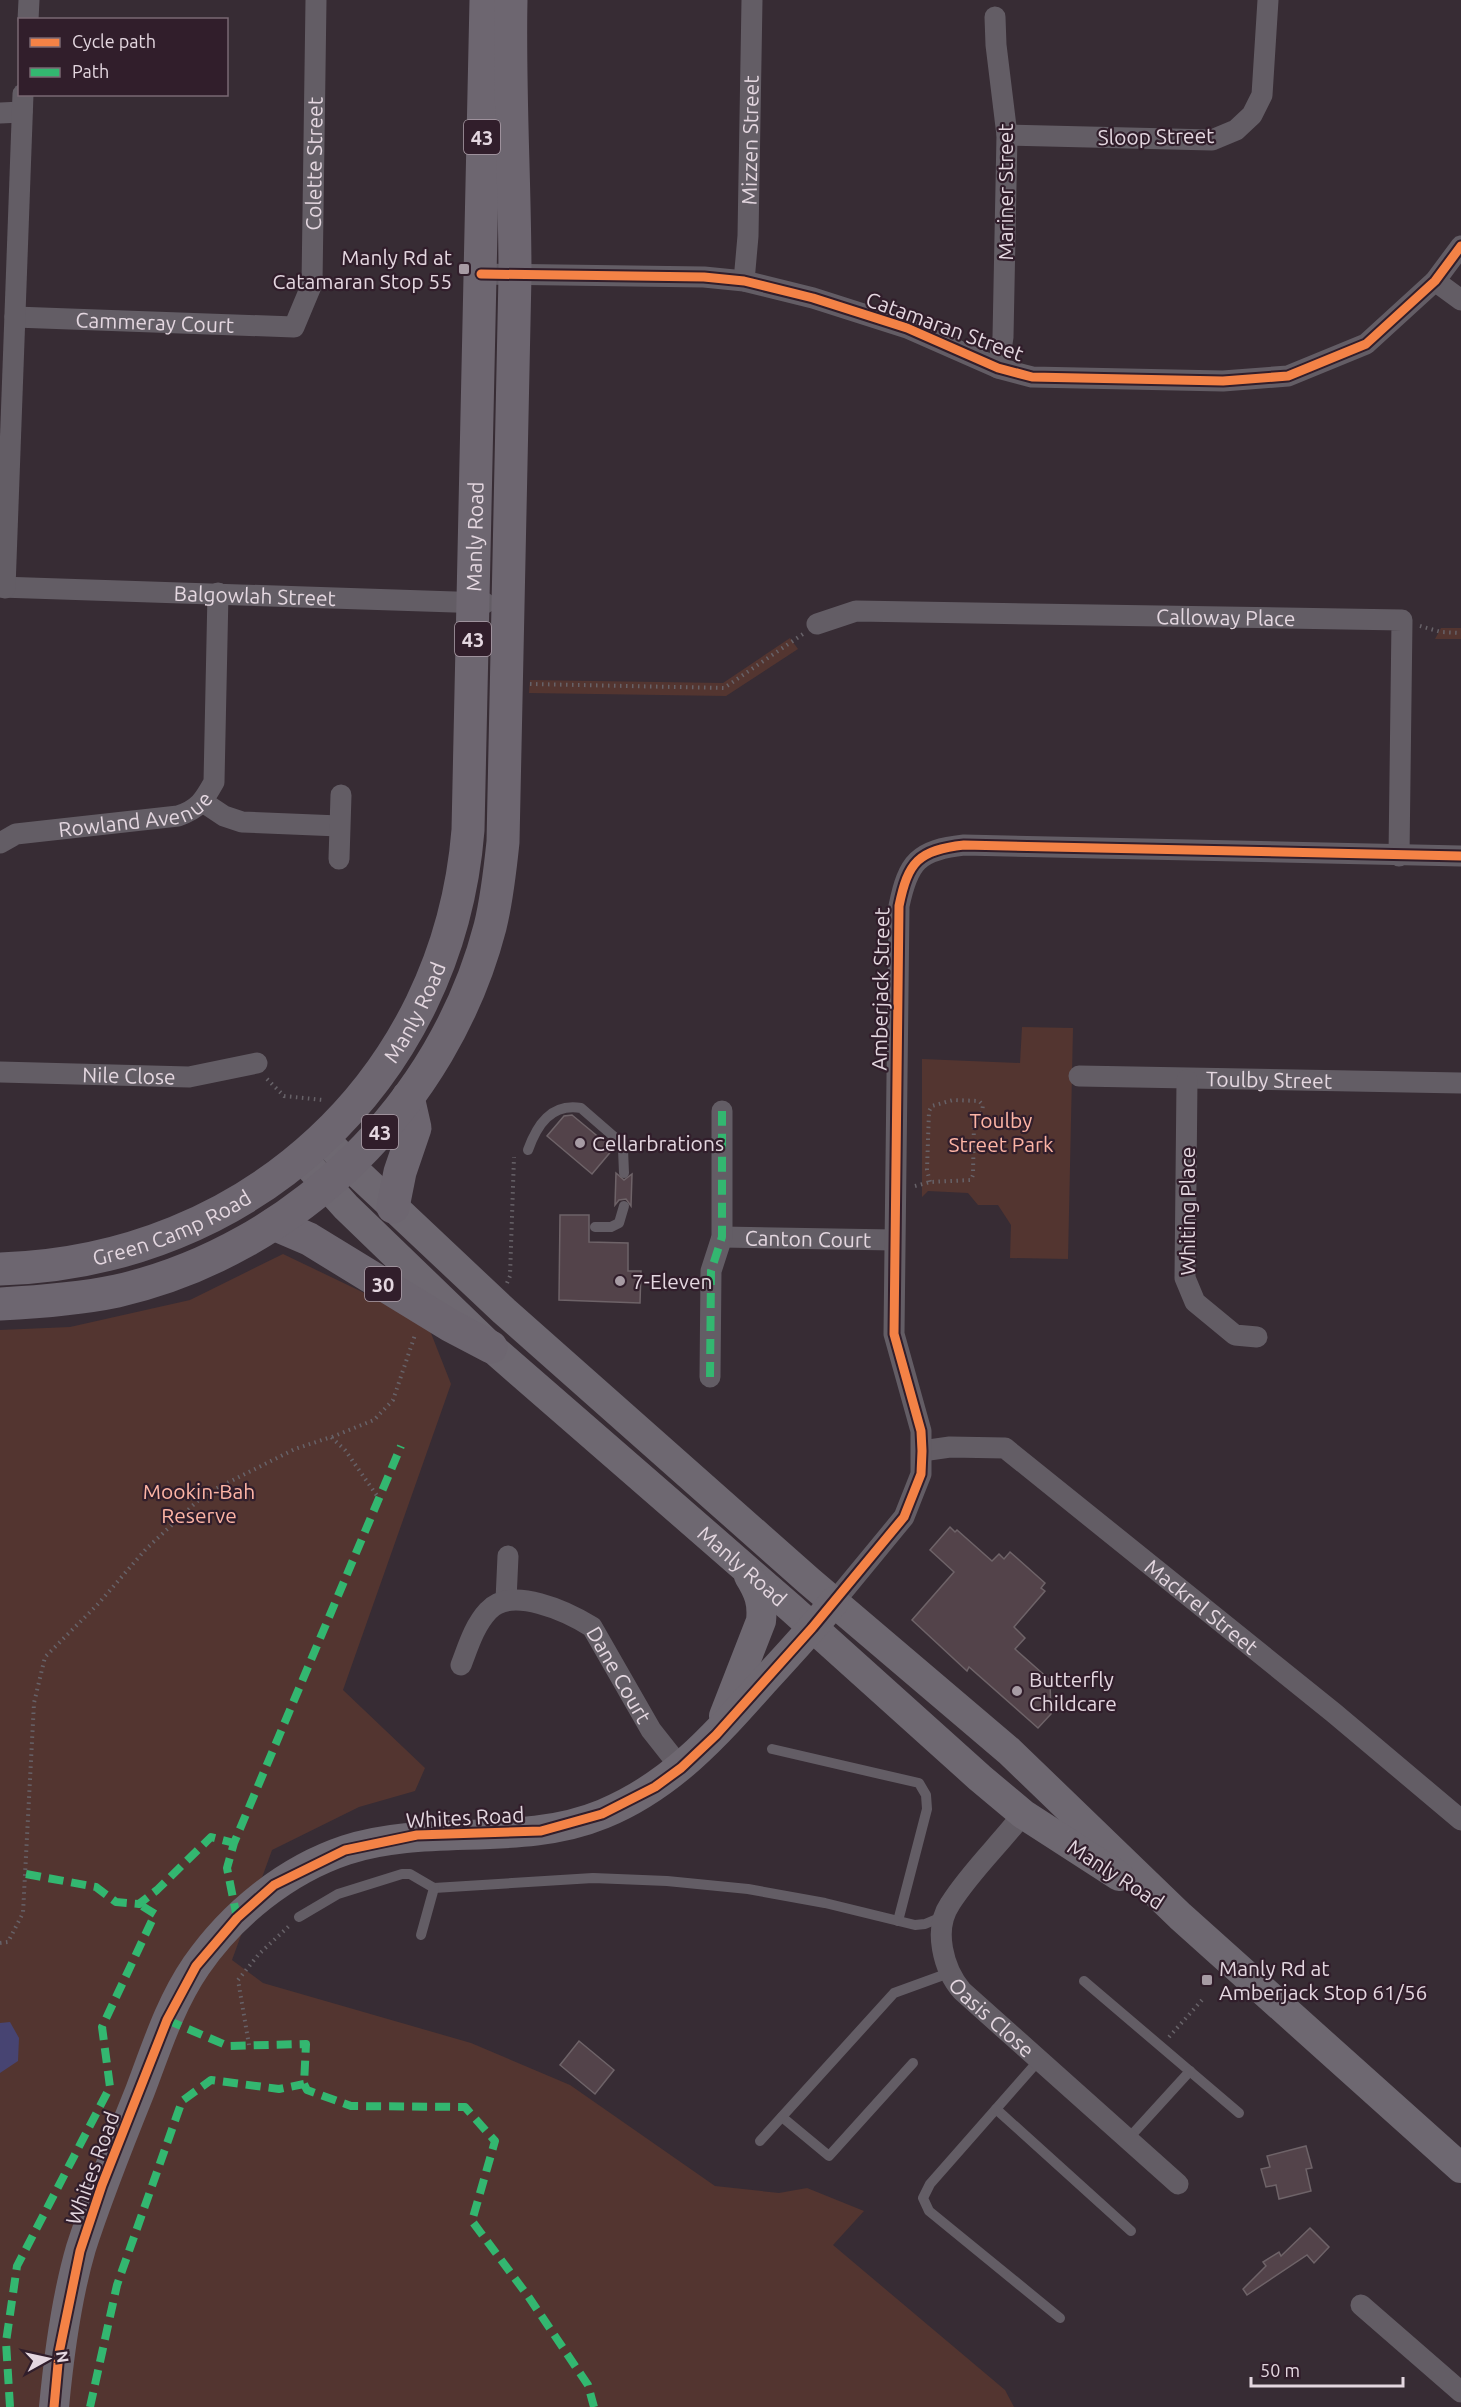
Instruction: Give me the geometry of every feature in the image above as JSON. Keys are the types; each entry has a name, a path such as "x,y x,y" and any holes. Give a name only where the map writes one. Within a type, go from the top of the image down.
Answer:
{"main road":[{"name":"Manly Road","path":"274,1224 338,1176 408,1097 433,1059 465,998 489,929 480,888 466,861 470,795 486,0"},
{"name":"Manly Road","path":"511,0 509,77 515,197 515,275 503,842 480,888 452,926 424,1002 373,1083 313,1148 491,1347 1023,1814 1179,1916"},
{"path":"393,1207 400,1172 416,1128 408,1097"},
{"name":"Green Camp Road","path":"0,1269 80,1262 148,1244 212,1217 253,1194 313,1148"},
{"name":"Manly Road","path":"338,1176 393,1207 504,1311 834,1602 1009,1751 1179,1916 1461,2168"},
{"name":"Green Camp Road","path":"0,1304 91,1296 147,1283 210,1258 274,1224"},
{"name":"30","path":"274,1224 309,1239 451,1326 491,1347"},
{"path":"716,1735 761,1621 762,1607 759,1592 747,1573"},
{"name":"Whites Road","path":"54,2407 59,2353 80,2251 102,2185 167,2019 196,1966 237,1918 274,1885 345,1851 417,1835 541,1831 602,1815 655,1787 681,1768 716,1735 834,1602"}],"street":[{"path":"28,18 29,0"},
{"name":"Colette Street","path":"294,327 312,284 316,0"},
{"name":"Mizzen Street","path":"744,281 748,236 752,0"},
{"name":"Sloop Street","path":"1007,135 1212,140 1236,130 1252,115 1262,96 1268,0"},
{"name":"Mariner Street","path":"995,17 996,45 1007,135 1003,337 998,368"},
{"path":"0,112 22,104 15,317 2,588"},
{"name":"Catamaran Street","path":"481,274 704,277 744,281 813,298 907,328 998,368 1032,377 1223,381 1288,376 1366,344 1435,281 1461,246"},
{"path":"1435,281 1461,300"},
{"name":"Cammeray Court","path":"15,317 294,327"},
{"name":"Balgowlah Street","path":"2,588 509,603"},
{"name":"Rowland Avenue","path":"0,843 16,834 178,816 195,810 203,802 214,782 218,593"},
{"name":"Calloway Place","path":"818,624 856,611 1402,620"},
{"path":"1400,856 1402,620"},
{"path":"339,860 341,795"},
{"path":"203,802 224,816 242,822 339,826"},
{"name":"Amberjack Street","path":"834,1602 904,1517 921,1474 921,1431 894,1334 899,906 905,876 922,856 939,848 964,845 1461,856"},
{"name":"Nile Close","path":"0,1072 189,1077 257,1063"},
{"name":"Toulby Street","path":"1079,1076 1187,1080 1461,1083"},
{"name":"Whiting Place","path":"1187,1080 1185,1278 1195,1302 1235,1335 1257,1337"},
{"path":"710,1377 711,1271 722,1237 722,1112"},
{"name":"Canton Court","path":"722,1237 894,1240"},
{"name":"Mackrel Street","path":"922,1451 950,1447 1005,1448 1334,1713 1461,1820"},
{"path":"461,1665 477,1625 490,1609 506,1600 508,1556"},
{"name":"Dane Court","path":"506,1600 523,1600 561,1610 592,1627 651,1730 681,1768"},
{"path":"944,1916 949,1904 1023,1814"},
{"name":"Oasis Close","path":"944,1916 943,1949 949,1973 962,1990 1178,2184"},
{"path":"1361,2305 1461,2392"}],"lane":[{"path":"528,1150 536,1129 546,1117 562,1108 581,1108 619,1142 623,1149 624,1173"},
{"path":"595,1227 611,1227 619,1223 624,1206"},
{"path":"772,1749 919,1783 926,1795 927,1809 898,1921"},
{"path":"299,1917 338,1894 402,1874 410,1874 434,1888 593,1878 667,1881 748,1889 915,1925 925,1924 944,1916"},
{"path":"421,1935 434,1888"},
{"path":"760,2141 894,1993 949,1973"},
{"path":"1084,1981 1239,2113"},
{"path":"1040,2059 930,2184 923,2198 929,2211 1060,2318"},
{"path":"782,2117 829,2156 913,2063"},
{"path":"1128,2139 1190,2071"},
{"path":"996,2109 1131,2231"}],"path":[{"path":"1402,620 1441,632 1461,633"},
{"path":"526,684 724,688 818,624"},
{"path":"257,1063 272,1086 284,1096 335,1101"},
{"path":"914,1186 930,1182 971,1180 975,1121 982,1112 983,1105 979,1101 953,1100 933,1106 929,1111 927,1170 930,1182"},
{"path":"505,1286 510,1276 514,1154"},
{"path":"0,1943 8,1942 23,1913 34,1703 45,1657 98,1604 146,1549 205,1494 295,1449 374,1420 393,1400 417,1329"},
{"path":"332,1437 345,1450 380,1500"},
{"path":"249,2045 238,1980 259,1954 299,1917"},
{"path":"1161,2046 1202,2000"}],"green space":[{"path":"1441,628 1461,628 1461,639 1435,639"},
{"path":"790,638 798,649 726,696 529,693 530,680 723,683"},
{"name":"Toulby Street Park","path":"1022,1027 1073,1028 1068,1259 1010,1258 1011,1225 998,1205 978,1205 968,1193 928,1191 922,1197 922,1059 1020,1063"},
{"name":"Mookin-Bah Reserve","path":"283,1254 427,1323 451,1384 343,1690 425,1768 415,1791 359,1807 272,1850 232,1960 263,1983 471,2043 570,2085 715,2186 779,2193 807,2188 864,2211 833,2245 1005,2390 1014,2407 0,2407 0,1330 70,1327 190,1300"}],"shaded area":[{"path":"10,2022 19,2038 18,2061 0,2073 0,2023"}],"building":[{"name":"Cellarbrations","path":"572,1115 613,1149 592,1174 547,1136 564,1116"},
{"path":"616,1173 624,1180 632,1174 631,1206 626,1199 619,1200 615,1205"},
{"path":"560,1215 589,1215 589,1242 628,1243 628,1271 641,1271 640,1303 559,1300"},
{"path":"950,1527 955,1532 957,1530 992,1561 999,1554 1004,1559 1010,1552 1045,1583 1041,1588 1045,1591 1014,1627 1025,1638 1015,1649 1050,1680 1051,1714 1038,1728 969,1667 967,1671 912,1620 954,1572 930,1550"},
{"path":"579,2041 614,2070 595,2094 560,2065"},
{"path":"1306,2146 1312,2168 1306,2169 1311,2191 1279,2199 1276,2185 1266,2187 1261,2169 1270,2167 1267,2156"},
{"path":"1310,2228 1329,2247 1314,2263 1307,2255 1247,2295 1243,2289 1266,2266 1263,2262 1279,2252 1281,2256"}],"marked path":[{"path":"710,1377 711,1271 722,1237 722,1111"},
{"path":"237,1918 227,1868 234,1843 401,1446"},
{"path":"26,1874 96,1887 116,1902 139,1904 157,1890 211,1837 234,1843"},
{"path":"10,2407 6,2342 17,2266 110,2087 102,2027 155,1914 139,1904"},
{"path":"167,2020 228,2046 306,2044 304,2084 307,2090 351,2106 465,2107 495,2141 472,2221 528,2296 588,2385 594,2407"},
{"path":"90,2407 117,2285 182,2101 211,2080 279,2089 304,2084"}],"cycle path":[{"path":"481,274 704,277 744,281 813,298 907,328 998,368 1032,377 1223,381 1288,376 1366,344 1435,281 1461,246"},
{"path":"54,2407 59,2353 80,2251 102,2185 167,2020 196,1966 237,1918 274,1885 345,1850 417,1835 541,1831 602,1814 655,1787 681,1768 716,1735 812,1628 904,1517 921,1474 922,1451 921,1431 894,1334 899,906 906,879 918,861 936,850 964,845 1461,856"}],"place":[{"name":"Manly Rd at Catamaran Stop 55","path":"464,269"},
{"name":"Cellarbrations","path":"580,1143"},
{"name":"7-Eleven","path":"620,1281"},
{"name":"Butterfly Childcare","path":"1017,1691"},
{"name":"Manly Rd at Amberjack Stop 61/56","path":"1207,1980"}]}
